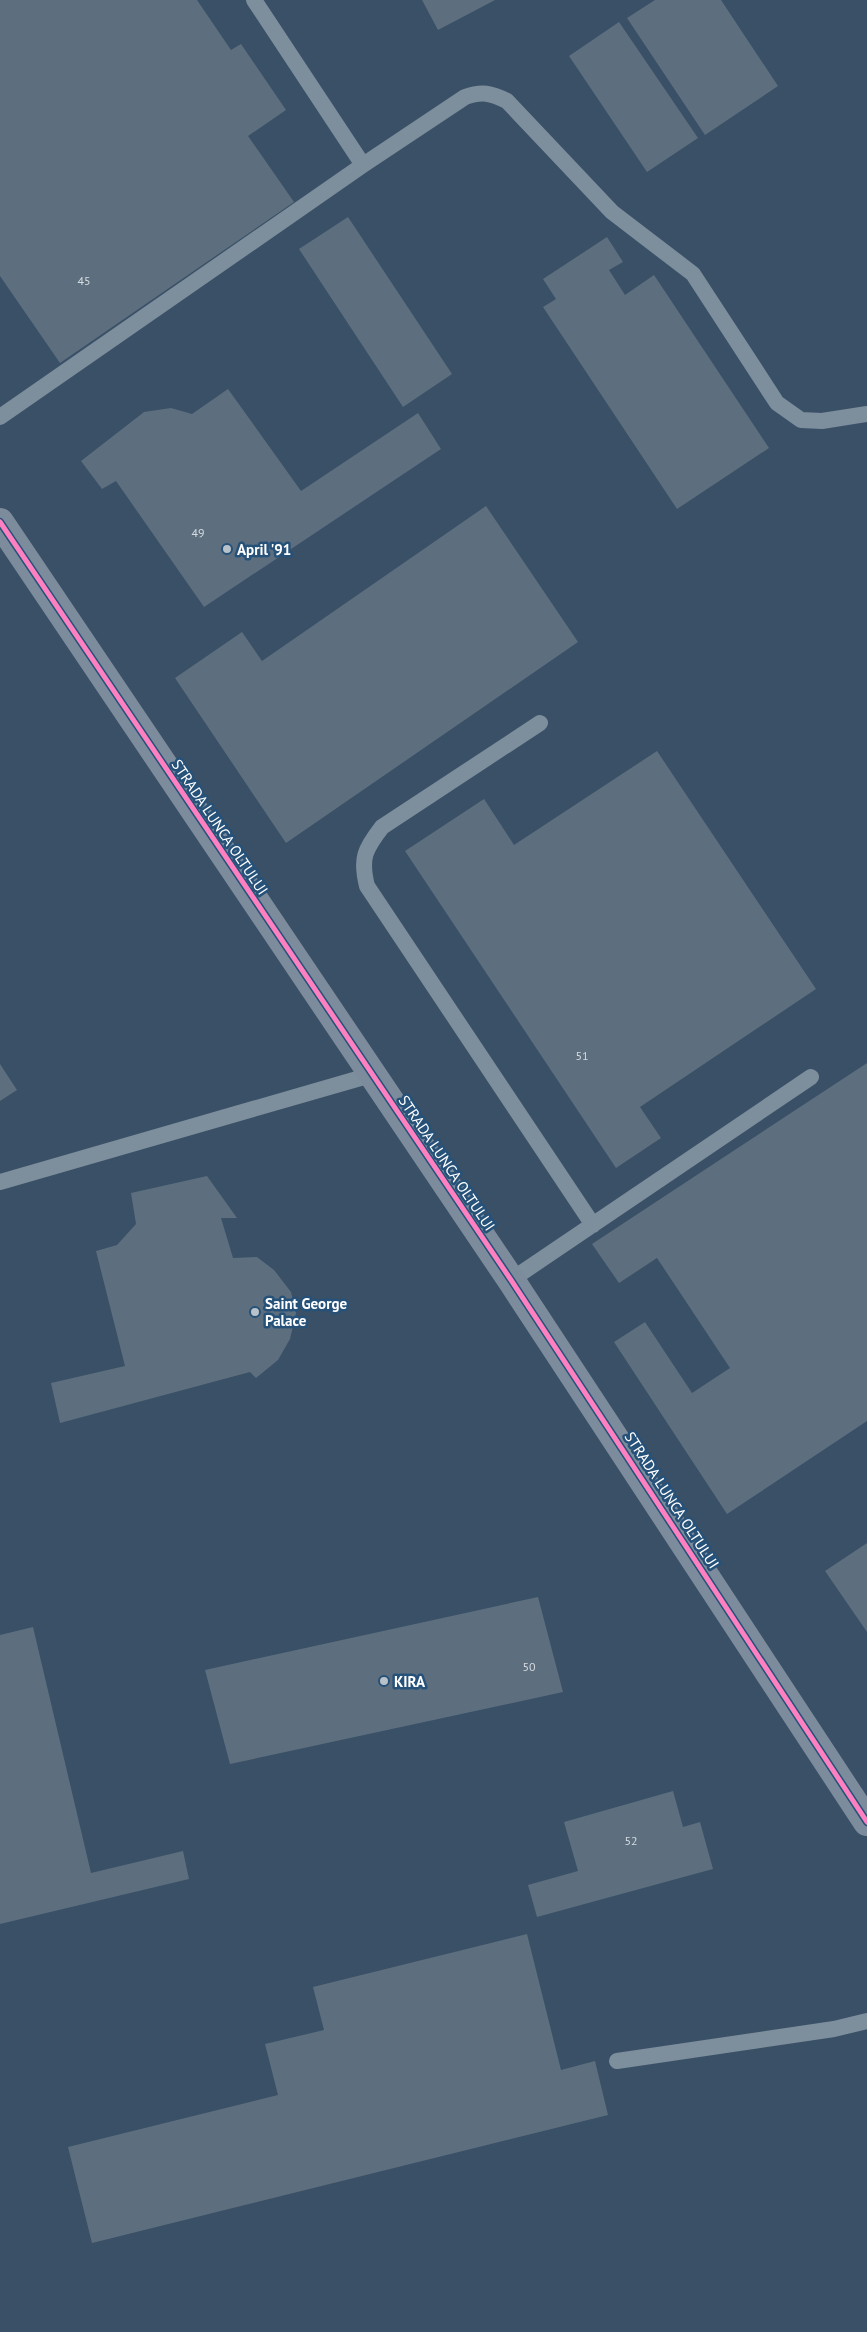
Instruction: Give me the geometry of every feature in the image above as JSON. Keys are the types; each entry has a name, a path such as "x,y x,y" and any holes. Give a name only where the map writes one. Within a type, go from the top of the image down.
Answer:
{"main road":[{"name":"STRADA LUNCA OLTULUI","path":"0,522 511,1280 867,1822"}],"lane":[{"path":"254,0 363,165"},
{"path":"0,417 363,165 464,97 478,92 493,93 507,101 612,212 693,274 777,403 800,420 822,421 867,414"},
{"path":"540,723 382,827 366,849 363,870 367,886 593,1225"},
{"path":"0,1182 371,1075"},
{"path":"511,1280 811,1077"},
{"path":"616,2061 834,2029 867,2021"}],"building":[{"path":"0,0 197,0 231,50 241,44 286,110 248,136 294,202 60,363 0,276"},
{"path":"422,0 495,0 438,30"},
{"path":"655,0 721,0 778,86 705,135 627,18"},
{"path":"619,22 698,138 647,172 569,56"},
{"path":"348,217 452,374 403,407 299,249"},
{"path":"607,237 623,262 609,270 625,295 654,275 769,448 677,509 543,307 556,299 543,279"},
{"name":"April '91","path":"228,389 301,491 418,413 441,449 204,607 116,481 102,489 81,461 144,412 171,408 192,414"},
{"path":"486,506 578,642 286,843 175,678 242,632 262,661"},
{"path":"657,751 816,989 640,1107 661,1138 616,1168 405,851 484,799 514,845"},
{"path":"867,1063 867,1421 727,1514 614,1342 645,1322 692,1393 730,1368 657,1258 619,1283 592,1244"},
{"path":"0,1064 17,1090 0,1101"},
{"path":"207,1176 237,1218 221,1218 233,1258 257,1257 274,1270 291,1292 296,1313 290,1339 278,1360 256,1378 250,1372 60,1423 51,1383 125,1366 96,1251 117,1245 136,1224 131,1193"},
{"path":"867,1543 867,1632 825,1571"},
{"name":"KIRA","path":"538,1597 563,1692 230,1764 205,1670"},
{"path":"33,1627 91,1873 183,1851 189,1879 0,1924 0,1635"},
{"path":"673,1791 683,1827 700,1822 713,1869 537,1917 528,1885 578,1871 564,1822"},
{"path":"527,1934 561,2070 595,2061 608,2115 92,2243 68,2147 278,2095 265,2044 324,2030 313,1987"}],"cycle path":[{"path":"0,522 511,1280 867,1822"}],"place":[{"name":"April '91","path":"227,549"},
{"name":"Saint George Palace","path":"255,1312"},
{"name":"KIRA","path":"384,1681"}]}
